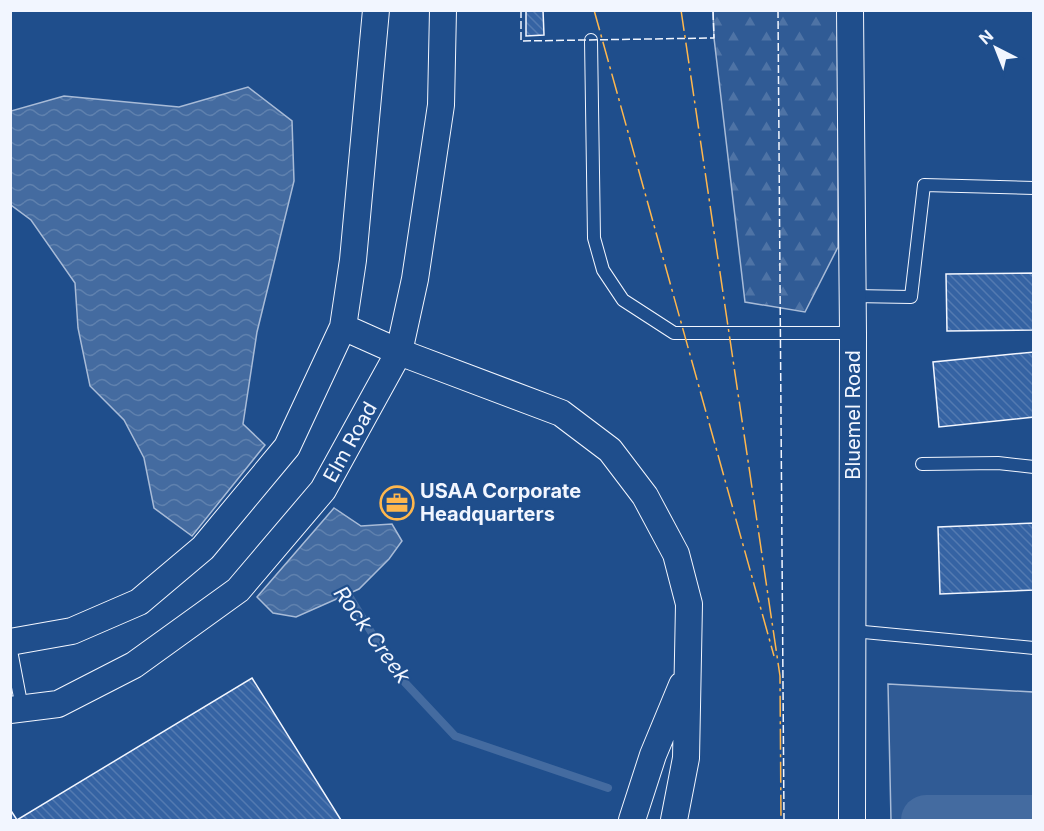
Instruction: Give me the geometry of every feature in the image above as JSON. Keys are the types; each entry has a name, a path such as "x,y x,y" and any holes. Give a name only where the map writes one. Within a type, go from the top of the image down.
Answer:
{"street":[{"path":"10,644 72,631 139,602 203,548 287,447 343,327 353,260 376,10"},
{"name":"Elm Road","path":"16,709 58,704 134,665 238,590 323,490 399,352 415,279 441,105 443,10"},
{"name":"Bluemel Road","path":"850,10 853,296 852,820"},
{"path":"343,327 399,352 561,413 610,450 645,496 676,554 689,604 686,758 674,820"},
{"path":"632,820 652,755 688,671"}],"lane":[{"path":"591,40 594,238 603,270 623,300 674,333 853,333"},
{"path":"853,296 911,297 924,185 1034,188"},
{"path":"922,464 998,463 1034,467"},
{"path":"853,632 1034,648"},
{"path":"10,644 16,709"}],"green space":[{"path":"713,11 838,11 838,247 805,312 745,302 714,38"},
{"path":"888,684 1033,692 1033,820 891,820"}],"water":[{"path":"248,87 292,121 294,181 257,332 243,424 265,445 192,536 154,508 144,458 124,420 90,386 78,328 75,283 31,220 11,205 11,111 64,96 179,107"},
{"path":"334,508 361,526 392,524 402,541 389,559 359,589 296,617 273,613 257,597"}],"building":[{"path":"526,10 543,10 544,35 526,36"},
{"path":"1034,273 1034,330 947,331 946,274"},
{"path":"1034,352 1034,417 939,427 933,362"},
{"path":"1034,523 1034,590 940,594 938,527"},
{"path":"252,678 341,820 17,820"},
{"path":"10,809 17,820 10,820"}],"waterway":[{"name":"Rock Creek","path":"341,588 348,594 396,673 455,736 608,788"},
{"name":"Rock Creek","path":"926,820 1034,820"}],"fence":[{"path":"521,10 521,41 714,38 713,10"},
{"path":"778,10 784,820"}],"power":[{"path":"594,10 774,656"},
{"path":"681,10 780,676 781,820"}],"place":[{"name":"USAA Corporate Headquarters","path":"397,503"}]}
